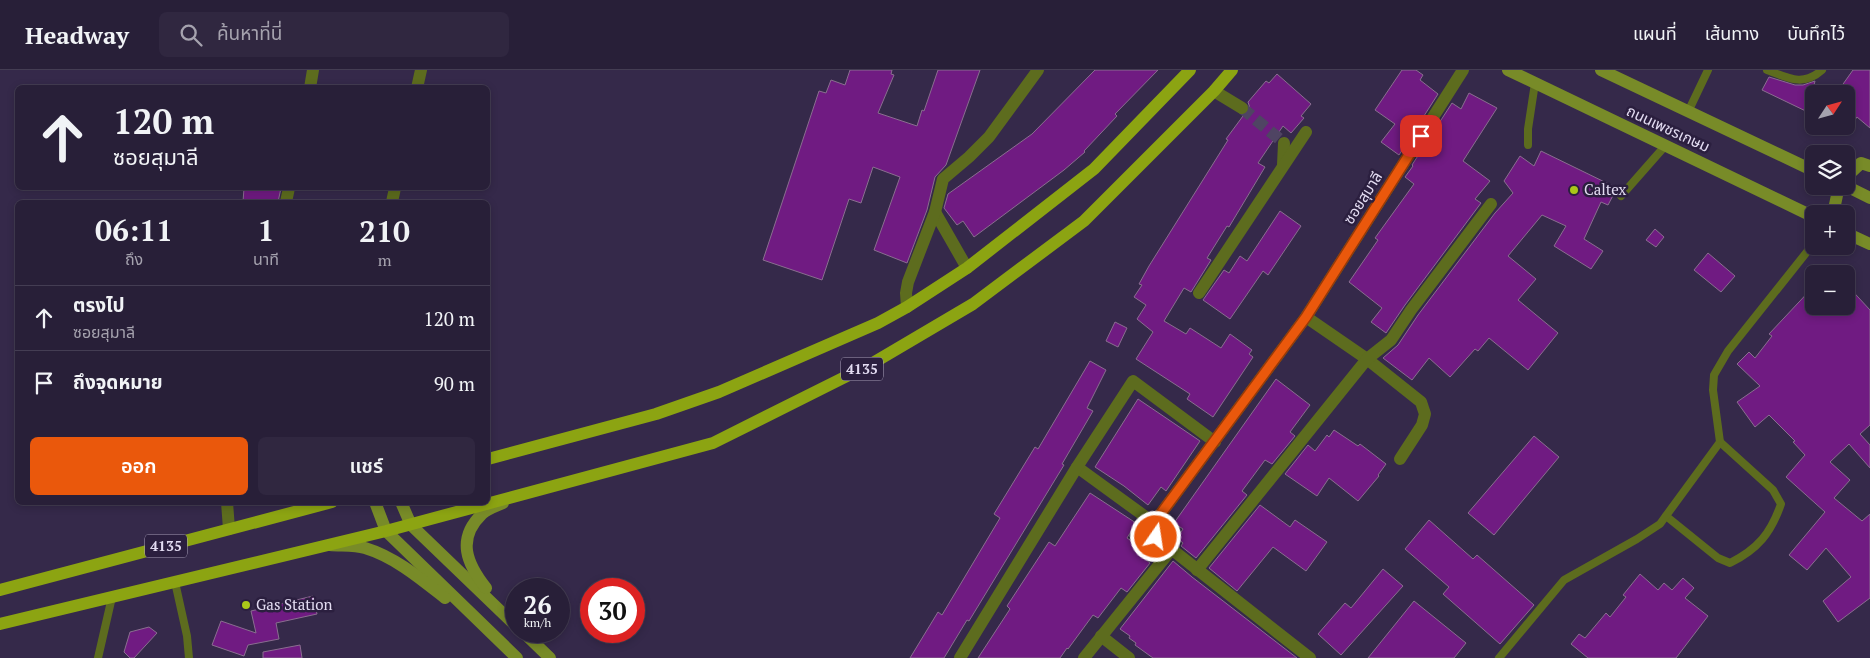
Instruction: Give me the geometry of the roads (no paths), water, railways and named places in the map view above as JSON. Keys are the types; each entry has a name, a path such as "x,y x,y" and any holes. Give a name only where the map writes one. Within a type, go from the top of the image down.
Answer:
{"main road":[{"name":"4135","path":"490,458 656,414 719,392 869,326 907,307 966,268 1094,169 1190,70"},
{"name":"4135","path":"490,504 713,443 874,363 973,304 1084,222 1214,91 1232,70"},
{"name":"ถนนเพชรเกษม","path":"1508,70 1805,213"},
{"name":"ถนนเพชรเกษม","path":"1601,70 1805,167"},
{"path":"1855,169 1861,163 1870,166"},
{"path":"1855,190 1870,198"},
{"path":"1855,236 1870,244"},
{"path":"505,611 475,573 468,559 466,542 474,524 483,513 514,497"},
{"name":"4135","path":"0,590 321,505"},
{"path":"376,505 386,531 517,658"},
{"path":"402,505 411,525 505,615"},
{"name":"4135","path":"0,624 411,525 485,505"},
{"path":"328,545 364,548 387,557 418,577 498,640"},
{"path":"535,643 550,658"}],"street":[{"path":"310,85 313,70"},
{"path":"418,85 421,70"},
{"path":"907,307 906,294 908,282 935,212 943,179 969,158 989,137 1038,70"},
{"name":"ซอยสุมาลี","path":"1154,523 1306,317 1463,70"},
{"path":"1214,91 1242,108"},
{"path":"1199,293 1306,132"},
{"path":"1283,166 1284,143"},
{"path":"1197,570 1367,359 1391,340 1411,310 1492,204"},
{"path":"935,212 966,268"},
{"path":"1306,317 1367,359 1422,402 1425,414 1422,425 1400,459"},
{"path":"960,658 1077,467 1133,381 1215,442"},
{"path":"1077,467 1154,523 1156,537 1310,658"},
{"path":"227,505 229,529"},
{"path":"1084,658 1172,550"},
{"path":"1101,636 1129,658"}],"lane":[{"path":"1688,112 1708,70"},
{"path":"1767,70 1800,81 1818,74 1822,70"},
{"path":"1528,145 1528,129 1535,83"},
{"path":"1621,196 1665,146"},
{"path":"1666,516 1718,558 1730,563 1741,558 1763,540 1775,521 1780,504 1773,490 1720,442 1714,375 1728,351 1805,254"},
{"path":"1499,658 1564,580 1660,524 1720,442"},
{"path":"175,582 187,636 189,658"},
{"path":"98,658 112,597"}],"tunnel":[{"path":"1242,108 1284,143"}],"place":[{"name":"Caltex","path":"1574,190"},
{"name":"Gas Station","path":"246,605"}]}
